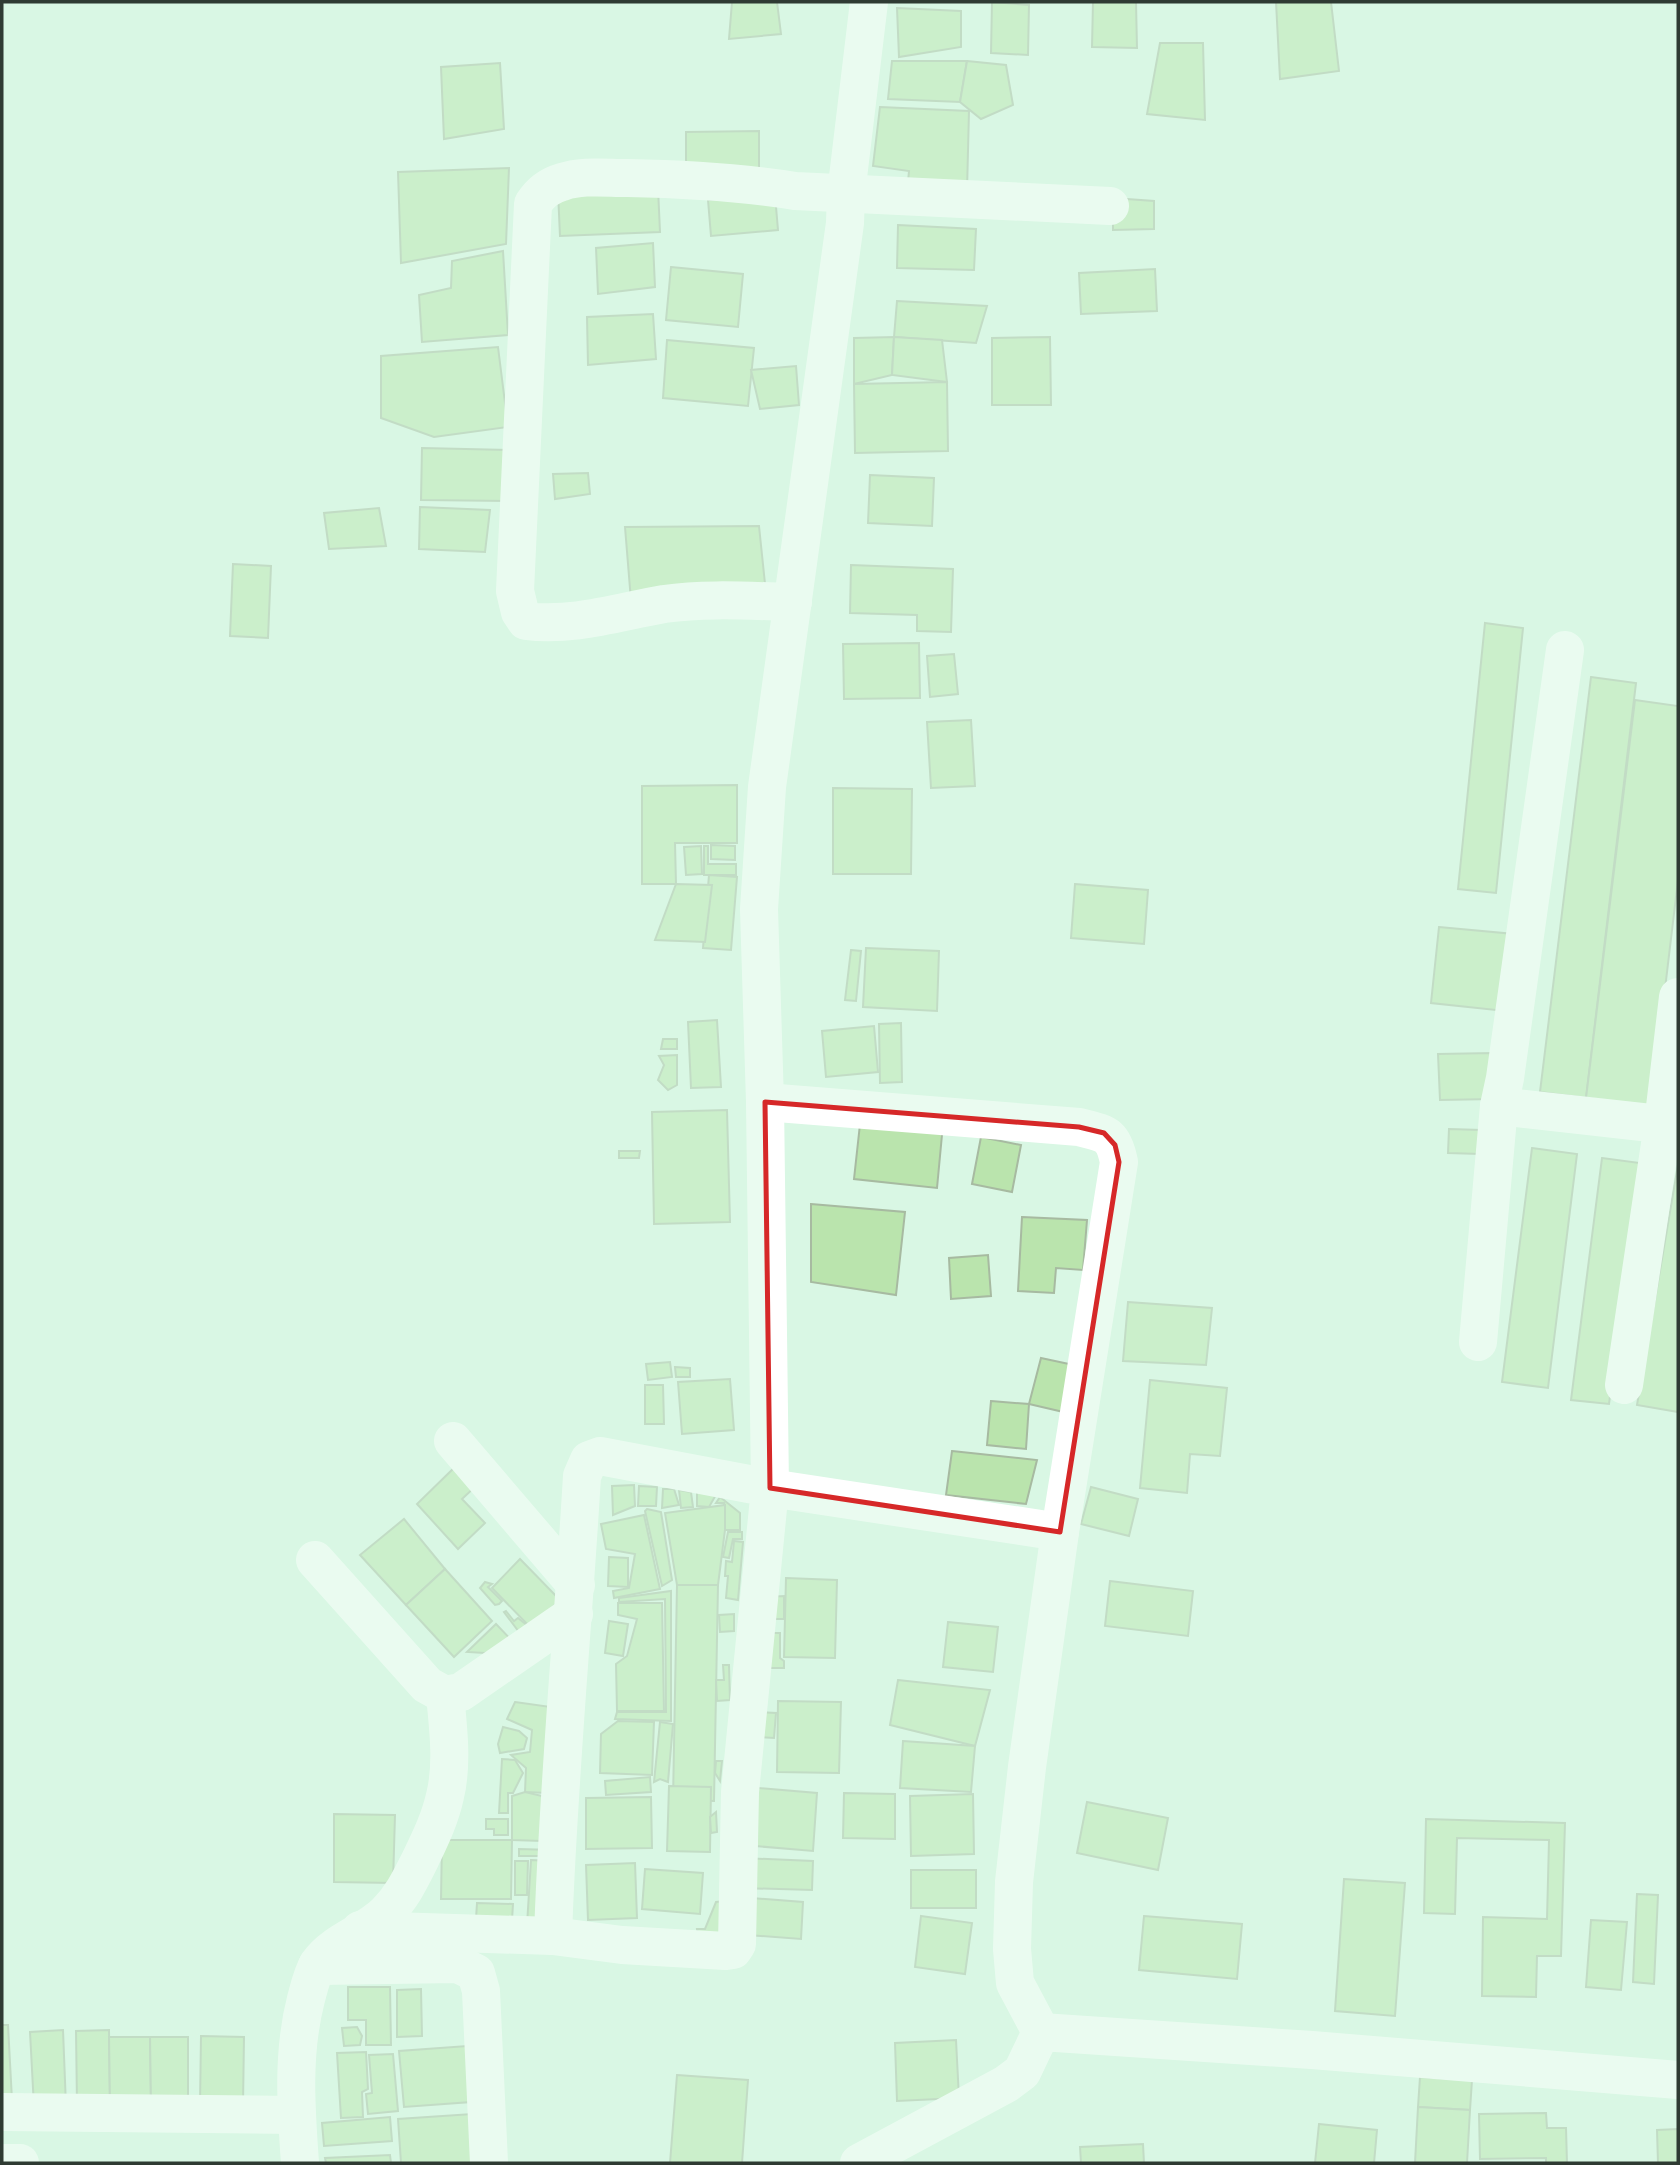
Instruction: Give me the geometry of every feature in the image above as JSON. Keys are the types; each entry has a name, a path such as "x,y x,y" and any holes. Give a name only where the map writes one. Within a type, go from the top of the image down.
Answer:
{"street":[{"path":"359,1930 552,1936 622,1945 726,1951 733,1950 737,1944 740,1792 770,1488 765,1102 759,909 767,787 845,223 846,194 869,2"},
{"path":"793,602 719,600 666,604 549,624 526,621 520,612 515,591 533,204 540,193 549,187 578,178 746,183 795,191 1110,206"},
{"path":"1478,1342 1499,1105 1565,650"},
{"path":"1624,1385 1671,1125 1678,998"},
{"path":"765,1102 1079,1127 1104,1133 1115,1145 1119,1162 1060,1532 1027,1766 1013,1909 1015,1983 1041,2032"},
{"path":"1499,1105 1671,1125"},
{"path":"453,1441 575,1599"},
{"path":"552,1936 582,1476 589,1460 609,1456 770,1488 1060,1532"},
{"path":"315,1560 427,1685 445,1695 461,1692 575,1599"},
{"path":"300,2163 296,2115 296,2052 302,2015 317,1966 330,1951 384,1915 404,1892 436,1828 446,1793 448,1756 445,1695"},
{"path":"317,1966 458,1964 476,1973 481,1991 489,2163"},
{"path":"1041,2032 1312,2050 1678,2080"},
{"path":"859,2163 1022,2073 1041,2032"},
{"path":"2,2112 296,2115"},
{"path":"2,2163 20,2163"}],"highlighted area":[{"path":"765,1102 1079,1127 1104,1133 1115,1145 1119,1162 1060,1532 770,1488"}],"building":[{"path":"732,2 777,2 781,34 729,39"},
{"path":"992,2 1029,5 1028,55 991,53"},
{"path":"1093,2 1136,2 1137,48 1092,47"},
{"path":"1276,2 1331,2 1339,71 1280,79"},
{"path":"897,8 961,11 961,47 899,57"},
{"path":"1160,43 1203,43 1205,120 1147,114"},
{"path":"892,61 967,61 960,102 888,99"},
{"path":"967,61 1006,65 1013,105 981,119 960,102"},
{"path":"500,63 504,129 444,139 441,67"},
{"path":"880,107 969,111 967,191 908,182 909,171 873,166"},
{"path":"759,131 759,171 686,173 686,132"},
{"path":"509,168 506,244 401,263 398,172"},
{"path":"658,188 660,232 560,236 558,192"},
{"path":"775,195 778,230 711,236 708,200"},
{"path":"1113,198 1154,201 1154,229 1113,230"},
{"path":"898,225 976,229 974,270 897,268"},
{"path":"653,243 655,287 598,294 596,248"},
{"path":"503,251 508,335 422,342 419,295 451,288 452,261"},
{"path":"671,267 743,274 738,327 666,320"},
{"path":"1155,269 1157,311 1081,314 1079,273"},
{"path":"897,301 987,306 976,343 894,337"},
{"path":"653,314 656,359 588,365 587,317"},
{"path":"894,337 892,375 854,384 854,338"},
{"path":"894,337 942,340 947,382 892,375"},
{"path":"1050,337 1051,405 992,405 992,338"},
{"path":"667,340 754,348 748,406 663,398"},
{"path":"498,347 508,427 434,437 381,418 381,356"},
{"path":"796,366 799,405 760,409 751,370"},
{"path":"947,382 948,451 855,453 854,384"},
{"path":"422,448 509,450 508,501 421,500"},
{"path":"588,473 590,494 555,499 553,474"},
{"path":"870,475 934,478 932,526 868,523"},
{"path":"420,507 490,510 485,552 419,549"},
{"path":"379,508 386,546 329,549 324,513"},
{"path":"759,526 767,603 632,613 625,527"},
{"path":"233,564 271,566 268,638 230,636"},
{"path":"851,565 953,569 951,632 917,631 917,615 850,613"},
{"path":"1485,623 1523,628 1496,893 1458,889"},
{"path":"919,643 920,698 844,699 843,644"},
{"path":"954,654 958,694 930,697 927,656"},
{"path":"1591,677 1636,683 1586,1098 1540,1092"},
{"path":"1635,700 1678,706 1678,880 1651,1106 1586,1098"},
{"path":"971,720 975,786 931,788 927,722"},
{"path":"737,785 737,843 675,843 676,884 642,884 642,786"},
{"path":"833,788 912,789 911,874 833,874"},
{"path":"711,845 735,846 735,860 711,859"},
{"path":"701,846 702,874 686,875 684,847"},
{"path":"704,846 708,846 708,864 736,864 736,875 704,875"},
{"path":"709,875 737,877 731,950 703,948"},
{"path":"676,884 712,885 705,942 655,940"},
{"path":"1075,884 1148,890 1144,944 1071,938"},
{"path":"1439,927 1514,934 1505,1011 1431,1003"},
{"path":"866,948 939,951 937,1011 863,1007"},
{"path":"851,950 861,951 856,1001 845,1000"},
{"path":"717,1020 721,1087 691,1088 688,1022"},
{"path":"901,1023 902,1082 880,1083 879,1024"},
{"path":"874,1026 878,1072 826,1077 822,1031"},
{"path":"663,1039 677,1039 677,1049 661,1049"},
{"path":"1493,1053 1494,1099 1440,1100 1438,1054"},
{"path":"677,1055 677,1085 668,1090 658,1080 664,1065 659,1056"},
{"path":"727,1110 730,1222 654,1224 652,1112"},
{"path":"861,1115 943,1124 937,1188 854,1179"},
{"path":"1449,1129 1481,1130 1480,1154 1448,1153"},
{"path":"981,1137 1021,1145 1012,1192 972,1184"},
{"path":"1532,1148 1577,1154 1548,1388 1502,1382"},
{"path":"619,1151 640,1151 639,1158 619,1158"},
{"path":"1602,1158 1640,1163 1609,1404 1571,1400"},
{"path":"1678,1165 1678,1412 1637,1405"},
{"path":"811,1204 905,1212 896,1295 811,1282"},
{"path":"1022,1217 1087,1220 1083,1270 1056,1268 1054,1293 1018,1291"},
{"path":"988,1255 991,1296 951,1299 949,1258"},
{"path":"1128,1302 1212,1308 1206,1365 1123,1361"},
{"path":"1041,1358 1083,1367 1072,1414 1029,1404"},
{"path":"670,1362 672,1377 648,1380 646,1364"},
{"path":"675,1367 690,1368 690,1377 676,1377"},
{"path":"730,1379 734,1430 682,1434 678,1382"},
{"path":"1150,1380 1227,1388 1220,1456 1190,1454 1187,1493 1140,1488"},
{"path":"645,1385 663,1385 664,1424 645,1424"},
{"path":"991,1401 1029,1404 1026,1449 987,1445"},
{"path":"952,1451 1037,1460 1026,1504 946,1495"},
{"path":"458,1464 478,1484 462,1499 485,1523 458,1549 417,1504"},
{"path":"634,1485 635,1506 613,1515 612,1486"},
{"path":"639,1486 657,1487 656,1506 638,1506"},
{"path":"1091,1487 1138,1499 1129,1536 1081,1524"},
{"path":"663,1489 674,1489 679,1505 662,1508"},
{"path":"679,1490 691,1492 693,1507 681,1508"},
{"path":"697,1492 717,1493 709,1507 697,1506"},
{"path":"720,1497 740,1513 740,1530 725,1530 724,1503 716,1503"},
{"path":"725,1505 725,1530 718,1585 677,1585 665,1513"},
{"path":"647,1509 661,1512 672,1580 662,1586 645,1511"},
{"path":"644,1515 660,1589 614,1598 613,1591 629,1588 635,1554 606,1549 601,1524"},
{"path":"404,1519 445,1569 406,1605 360,1555"},
{"path":"728,1532 742,1532 742,1539 733,1539 729,1558 723,1557"},
{"path":"734,1541 743,1542 738,1600 726,1598 726,1561 732,1562"},
{"path":"609,1557 628,1558 628,1587 608,1586"},
{"path":"520,1559 560,1600 531,1628 492,1588"},
{"path":"445,1569 492,1621 454,1657 406,1605"},
{"path":"786,1578 837,1580 835,1658 784,1657"},
{"path":"1110,1581 1193,1591 1188,1636 1105,1626"},
{"path":"485,1582 492,1584 488,1587 502,1601 499,1604 495,1605 480,1588"},
{"path":"677,1585 718,1585 714,1801 673,1800"},
{"path":"671,1591 671,1721 615,1719 617,1712 666,1712 665,1599 619,1602 619,1598"},
{"path":"784,1596 784,1619 768,1619 767,1597"},
{"path":"618,1603 662,1603 664,1711 617,1711 616,1664 627,1656 637,1619 618,1615"},
{"path":"504,1612 514,1621 518,1618 533,1630 528,1644"},
{"path":"734,1614 734,1631 720,1632 719,1615"},
{"path":"609,1621 628,1624 623,1656 605,1653"},
{"path":"948,1622 998,1627 993,1672 943,1667"},
{"path":"496,1624 518,1647 485,1653 467,1652"},
{"path":"764,1633 780,1633 780,1658 784,1661 784,1668 764,1668"},
{"path":"723,1665 729,1665 730,1700 717,1701 716,1680 724,1680"},
{"path":"898,1680 990,1690 975,1746 890,1725"},
{"path":"778,1701 841,1702 839,1773 777,1772"},
{"path":"515,1702 551,1707 547,1793 525,1792 526,1768 511,1755 530,1752 532,1730 507,1719"},
{"path":"759,1712 776,1713 774,1738 758,1737"},
{"path":"618,1721 654,1722 652,1775 600,1773 601,1734"},
{"path":"660,1722 673,1724 668,1782 660,1779 654,1782"},
{"path":"503,1727 519,1731 527,1738 524,1749 500,1753 498,1744"},
{"path":"903,1741 975,1746 971,1792 900,1788"},
{"path":"502,1759 515,1760 523,1773 513,1793 508,1793 508,1813 499,1813"},
{"path":"716,1761 722,1761 720,1781 715,1773"},
{"path":"650,1777 651,1792 606,1795 605,1781"},
{"path":"669,1786 711,1787 710,1852 667,1851"},
{"path":"747,1787 817,1793 813,1851 743,1845"},
{"path":"525,1792 542,1796 542,1841 512,1840 512,1796"},
{"path":"844,1793 895,1794 895,1839 843,1838"},
{"path":"973,1794 974,1854 911,1856 910,1796"},
{"path":"651,1797 652,1848 586,1849 586,1798"},
{"path":"1087,1802 1168,1818 1158,1870 1077,1853"},
{"path":"716,1812 717,1832 711,1833 710,1817"},
{"path":"334,1814 395,1815 393,1883 334,1882"},
{"path":"486,1819 508,1819 508,1835 494,1835 494,1829 486,1829"},
{"path":"1426,1819 1565,1823 1561,1956 1537,1956 1536,1997 1482,1996 1483,1917 1547,1919 1549,1840 1457,1838 1455,1914 1424,1913"},
{"path":"442,1840 512,1840 511,1899 441,1899"},
{"path":"519,1849 552,1850 552,1856 519,1856"},
{"path":"742,1858 813,1861 812,1890 741,1888"},
{"path":"531,1860 549,1861 546,1926 527,1925"},
{"path":"515,1861 528,1861 527,1895 515,1895"},
{"path":"635,1863 637,1918 588,1920 586,1865"},
{"path":"645,1869 703,1873 700,1914 642,1909"},
{"path":"911,1870 976,1870 976,1908 911,1908"},
{"path":"1344,1879 1405,1883 1395,2016 1335,2011"},
{"path":"1637,1894 1658,1895 1654,1984 1633,1982"},
{"path":"751,1898 803,1902 801,1939 748,1935"},
{"path":"725,1901 728,1933 698,1935 697,1929 705,1929 716,1902"},
{"path":"477,1903 513,1904 512,1920 476,1919"},
{"path":"921,1916 972,1923 965,1974 915,1967"},
{"path":"1144,1916 1242,1924 1237,1979 1139,1970"},
{"path":"1591,1920 1627,1922 1621,1990 1586,1987"},
{"path":"348,1987 390,1987 391,2045 366,2045 366,2020 348,2020"},
{"path":"421,1989 422,2036 397,2037 397,1990"},
{"path":"2,2025 8,2025 12,2100 2,2101"},
{"path":"357,2027 362,2036 360,2045 344,2046 342,2028"},
{"path":"63,2030 66,2106 34,2107 30,2032"},
{"path":"109,2030 110,2105 77,2105 76,2031"},
{"path":"201,2036 244,2037 243,2105 200,2104"},
{"path":"109,2037 150,2037 151,2104 110,2105"},
{"path":"150,2037 188,2037 188,2104 151,2104"},
{"path":"956,2040 959,2098 897,2101 895,2043"},
{"path":"467,2046 471,2102 404,2107 399,2051"},
{"path":"366,2052 368,2089 362,2092 363,2117 341,2118 337,2053"},
{"path":"393,2054 398,2111 368,2114 366,2094 372,2093 369,2055"},
{"path":"677,2075 748,2080 742,2163 670,2163"},
{"path":"1420,2077 1472,2080 1470,2110 1418,2107"},
{"path":"1418,2107 1470,2110 1467,2163 1415,2163"},
{"path":"1546,2113 1547,2128 1566,2128 1567,2163 1546,2163 1546,2158 1480,2159 1479,2114"},
{"path":"472,2114 475,2163 401,2163 398,2119"},
{"path":"390,2117 392,2141 324,2146 322,2123"},
{"path":"1319,2124 1377,2130 1374,2163 1315,2163"},
{"path":"1678,2129 1678,2163 1658,2163 1657,2130"},
{"path":"1143,2144 1144,2163 1081,2163 1080,2147"},
{"path":"390,2155 391,2163 326,2163 325,2158"}]}
